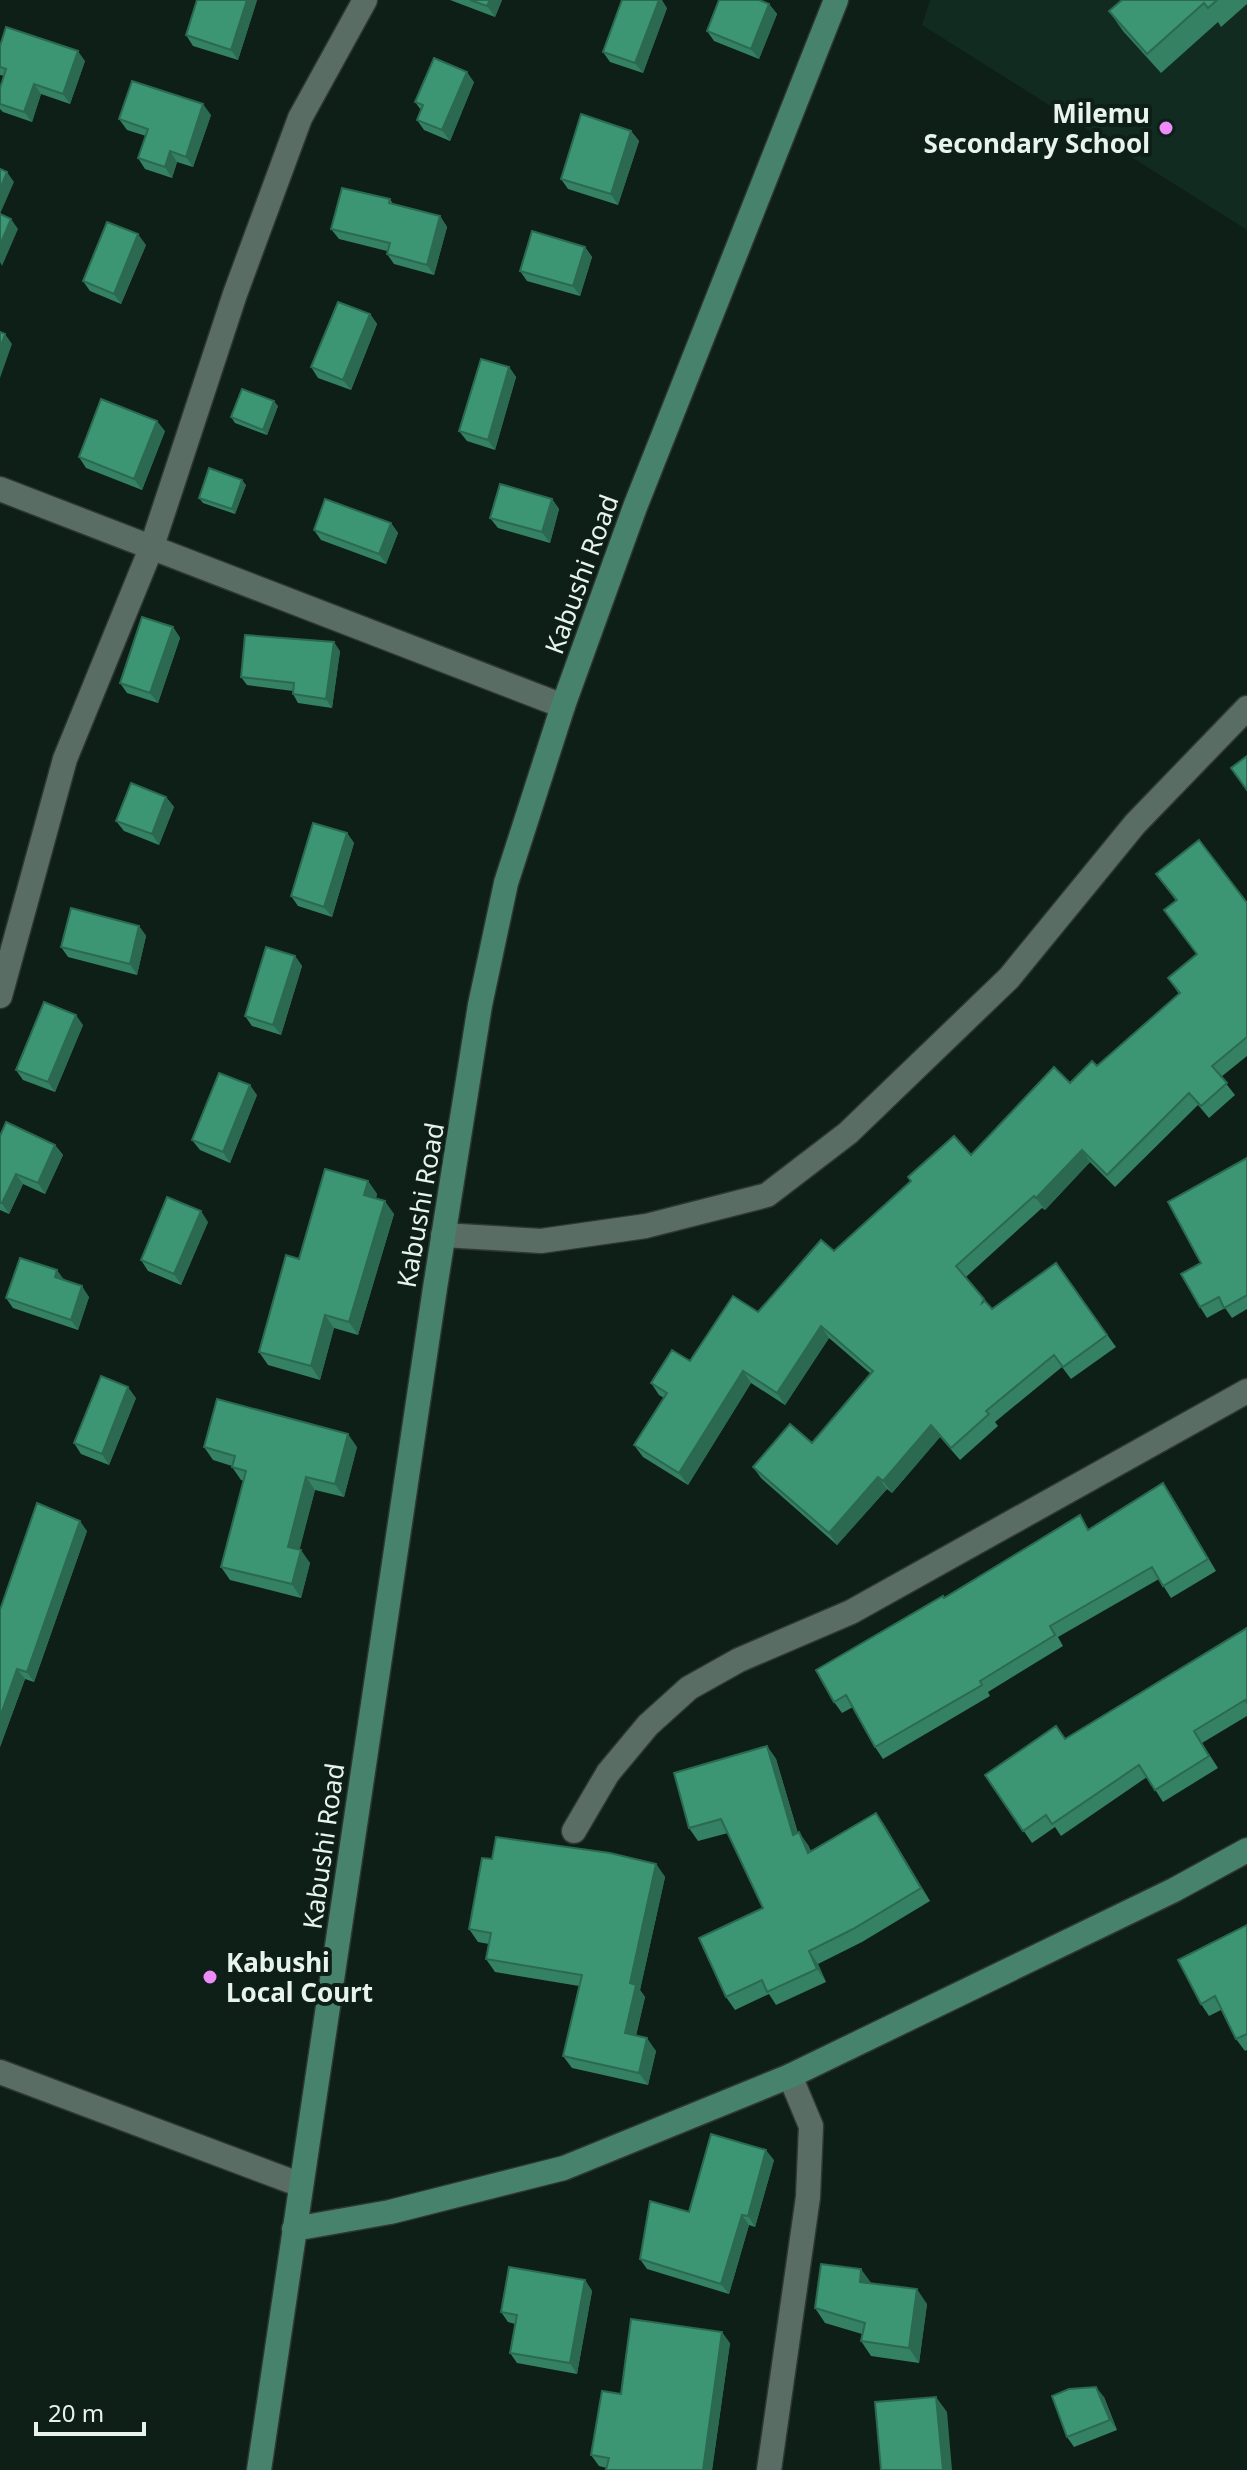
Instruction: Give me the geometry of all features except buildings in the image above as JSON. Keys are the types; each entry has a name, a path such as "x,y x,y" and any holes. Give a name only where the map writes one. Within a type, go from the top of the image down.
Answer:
{"main road":[{"name":"Kabushi Road","path":"259,2470 443,1235 480,1005 506,883 563,706 641,493 836,0"},
{"path":"294,2229 390,2212 564,2168 790,2076 1174,1890 1247,1850"}],"street":[{"path":"0,996 65,759 152,546 235,294 300,118 365,0"},
{"path":"0,489 563,706"},
{"path":"443,1235 541,1241 646,1226 767,1195 848,1133 1009,978 1135,824 1247,708"},
{"path":"574,1831 608,1773 648,1725 689,1688 739,1660 851,1612 1247,1391"},
{"path":"0,2072 301,2185"},
{"path":"769,2470 809,2183 811,2126 790,2076"}],"shaded area":[{"name":"Milemu Secondary School","path":"930,0 1247,0 1247,230 922,25"}],"place":[{"name":"Milemu Secondary School","path":"1166,128"},
{"name":"Kabushi Local Court","path":"210,1977"}]}
